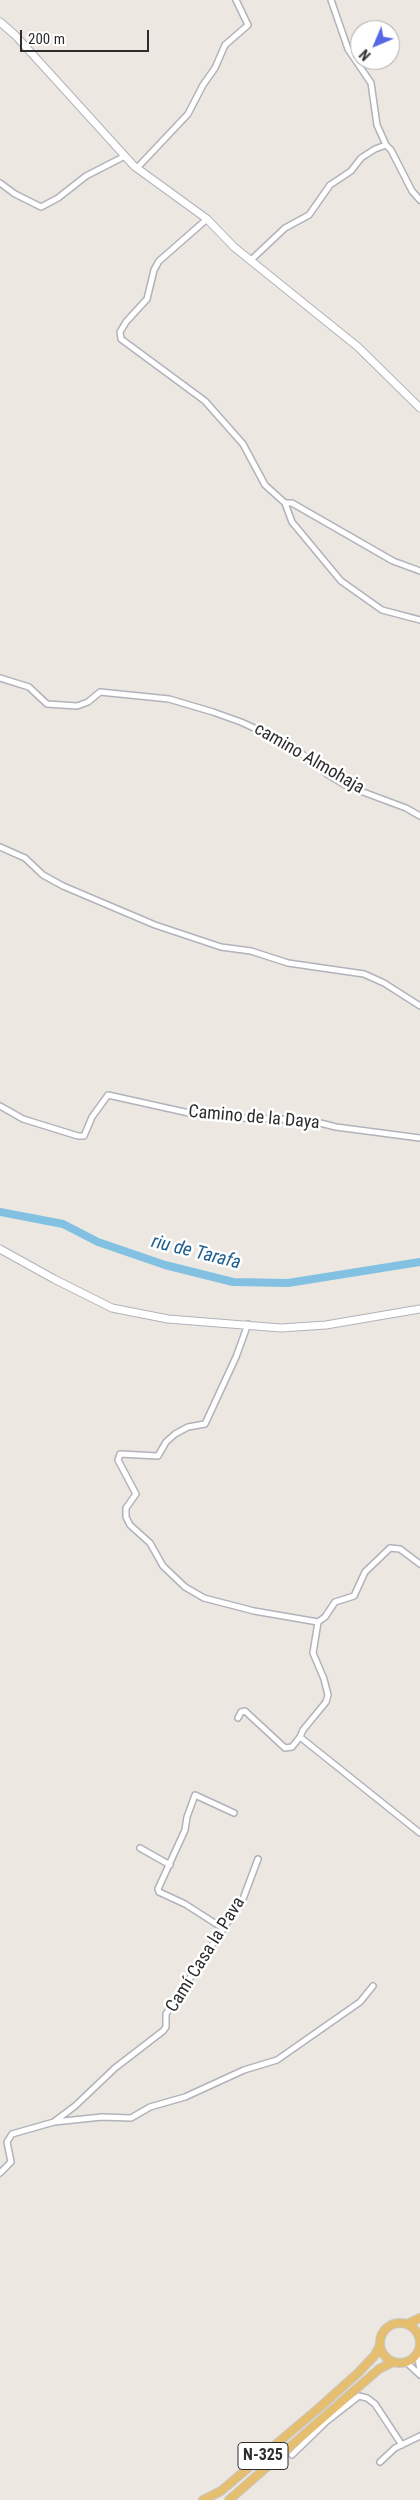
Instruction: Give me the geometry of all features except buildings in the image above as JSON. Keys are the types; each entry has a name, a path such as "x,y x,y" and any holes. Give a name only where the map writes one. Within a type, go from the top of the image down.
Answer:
{"highway":[{"name":"N-325","path":"203,2500 221,2491 343,2386 375,2355 380,2345 382,2334 386,2329 420,2318"},
{"path":"380,2345 384,2355 393,2362 406,2362 417,2352 420,2341 417,2333 406,2324"},
{"name":"N-325","path":"229,2500 379,2370 393,2362"}],"main road":[{"path":"0,22 15,35 137,168 207,219 251,260 358,347 420,408"},
{"path":"0,1249 54,1280 112,1308 168,1319 281,1328 326,1325 420,1309"}],"street":[{"path":"137,168 188,114 203,85 215,68 225,45 248,25 236,0"},
{"path":"331,0 348,50 371,83 377,125 386,146 395,158 412,191 420,200"},
{"path":"251,260 286,228 309,216 330,185 351,171 367,153 386,146"},
{"path":"0,183 15,194 41,207 86,176 125,156"},
{"path":"207,219 159,260 154,270 147,299 126,322 120,337 124,342 205,401 247,450 270,491 285,503 292,522 341,581 382,610 420,620"},
{"path":"285,503 292,503 393,561 420,571"},
{"name":"camino Almohaja","path":"0,678 29,687 47,704 77,706 88,702 100,692 169,699 213,712 242,722 292,745 327,774 347,786 406,808 420,816"},
{"path":"0,848 24,858 43,875 63,886 155,925 221,947 251,951 288,963 364,974 384,983 420,1006"},
{"name":"Camino de la Daya","path":"0,1106 24,1119 78,1136 84,1136 92,1117 108,1095 207,1117 308,1120 336,1127 420,1138"},
{"path":"248,1324 236,1357 205,1424 188,1427 175,1434 166,1442 158,1456 120,1454 118,1460 136,1494 126,1508 126,1517 130,1525 150,1543 163,1566 185,1587 204,1598 254,1611 318,1622 325,1617 335,1602 354,1596 365,1572 386,1550 395,1547 400,1549 420,1564"},
{"path":"238,1718 241,1712 245,1711 286,1748 292,1747 326,1702 328,1695 324,1679 313,1653 318,1622"},
{"path":"300,1737 420,1833"},
{"path":"224,1929 185,1904 159,1892 158,1888 185,1830 187,1817 195,1795 234,1813"},
{"path":"140,1848 170,1865"},
{"name":"Camí Casa la Pava","path":"54,2122 76,2106 115,2068 163,2031 166,2027 166,2014 204,1954 224,1929 243,1899 258,1859"},
{"path":"0,2174 11,2162 7,2142 12,2134 54,2122 102,2117 131,2118 150,2107 180,2099 244,2070 277,2060 360,2002 373,1986"},
{"path":"417,2352 420,2370"},
{"path":"406,2362 420,2375"},
{"path":"292,2455 331,2418 359,2396 367,2398 375,2404 402,2445"},
{"path":"380,2462 402,2445 420,2436"}],"waterway":[{"name":"riu de Tarafa","path":"0,1212 63,1224 98,1242 165,1265 233,1282 288,1283 420,1262"}]}
